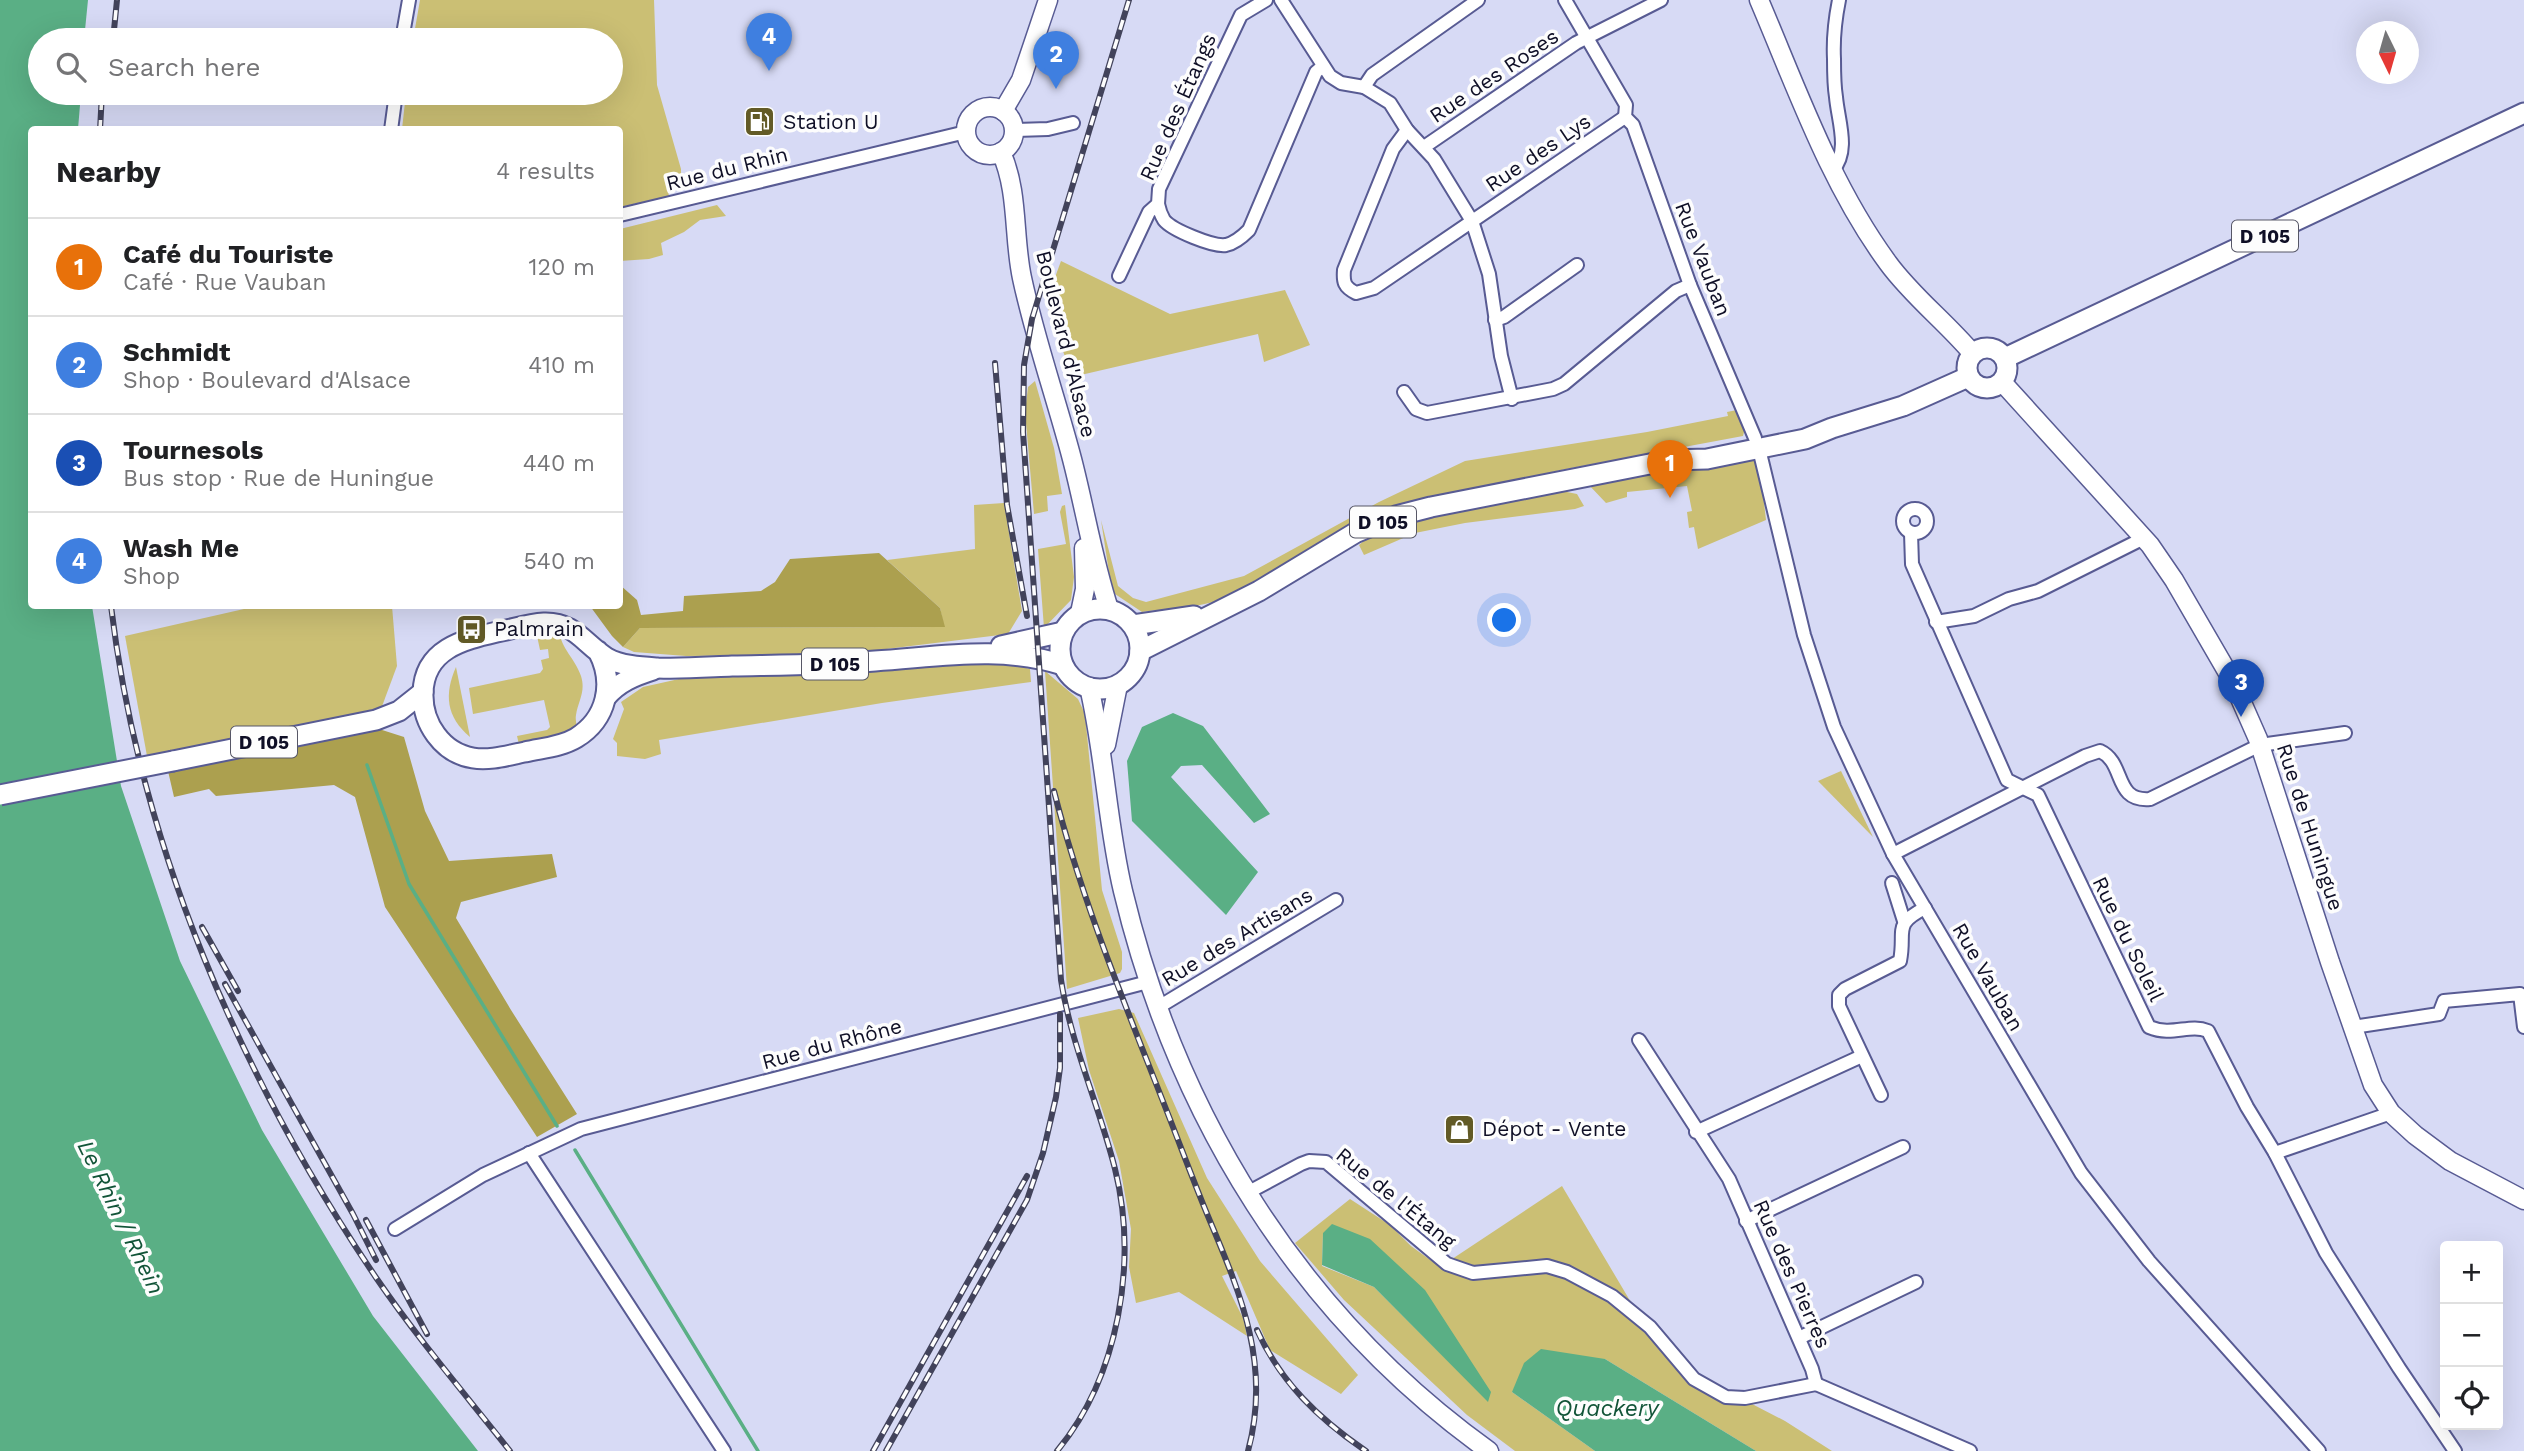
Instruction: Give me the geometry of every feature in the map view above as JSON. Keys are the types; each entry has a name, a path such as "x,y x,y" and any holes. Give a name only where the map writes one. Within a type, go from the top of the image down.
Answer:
{"main road":[{"path":"1003,111 1021,80 1048,0"},
{"path":"1759,0 1833,170 1889,265 1972,353"},
{"path":"990,107 1009,116 1014,130 1011,143 993,155 978,152 971,147 965,132 968,120 976,111 990,107"},
{"name":"D 105","path":"2005,358 2524,113"},
{"name":"Boulevard d'Alsace","path":"1001,152 1009,169 1013,188 1022,278 1109,609"},
{"path":"1987,348 2000,352 2005,358 2008,370 1997,386 1984,388 1972,383 1968,377 1967,363 1972,353 1987,348"},
{"name":"D 105","path":"1140,651 1259,591 1355,533 1396,516 1670,460 1703,447 1757,443 1806,427 1832,428 1903,406 1968,377"},
{"name":"Rue de Huningue","path":"2002,382 2144,538 2174,580 2242,698 2353,1027 2374,1085 2391,1112 2415,1135 2450,1161 2524,1200"},
{"name":"Boulevard d'Alsace","path":"1080,613 1085,589 1082,506"},
{"path":"1109,609 1122,615 1133,625 1139,637 1140,651 1134,671 1118,685 1103,689 1088,687 1073,679 1063,665 1059,648 1063,632 1070,621 1080,613 1109,609"},
{"name":"D 105","path":"1133,625 1214,612"},
{"path":"547,623 572,630 598,651 607,676 606,697 597,720 584,733 561,745 509,755 472,758 457,753 439,739 430,727 425,713 423,692 426,677 443,651 464,639 547,623"},
{"name":"D 105","path":"598,651 608,659 623,664 659,668 827,664 973,652 1063,632"},
{"name":"D 105","path":"973,652 1033,656 1063,665"},
{"name":"D 105","path":"606,697 626,680 659,668"},
{"path":"1104,762 1108,726 1118,685"},
{"path":"1088,687 1104,762 1122,888 1148,982 1171,1047 1219,1147 1281,1243 1356,1334 1456,1428 1489,1451"},
{"name":"D 105","path":"0,795 376,719 399,711 423,692"},
{"name":"D 105","path":"376,719 405,719 430,727"}],"street":[{"path":"404,28 409,0"},
{"name":"Rue des Étangs","path":"1266,0 1241,15 1159,189 1158,204 1165,221 1172,227 1213,245 1223,246 1243,236 1249,230 1316,72 1323,66"},
{"path":"1281,0 1330,76 1341,83 1364,87 1390,103 1407,130 1434,159 1472,221 1489,274 1501,356 1512,399"},
{"path":"1364,87 1372,75 1478,0"},
{"name":"Rue Vauban","path":"1565,0 1626,105 1625,117 1633,125 1690,285 1757,443 1804,635 1834,727 1892,854 1926,908 2035,1100 2081,1173 2149,1261 2319,1451"},
{"name":"Rue des Roses","path":"1424,147 1586,37 1661,0"},
{"path":"1833,170 1839,163 1842,139 1834,57 1834,24 1839,0"},
{"path":"392,126 394,105"},
{"name":"Rue des Lys","path":"1407,130 1393,149 1344,270 1343,282 1348,289 1356,293 1365,293 1374,288 1625,117"},
{"path":"1014,130 1048,129 1073,123"},
{"name":"Rue du Rhin","path":"623,214 965,132"},
{"name":"Rue des Étangs","path":"1119,276 1149,212 1158,204"},
{"path":"1495,320 1504,317 1577,265"},
{"path":"1404,393 1416,410 1427,413 1512,399 1564,384 1676,291 1690,285"},
{"name":"Rue du Soleil","path":"1911,533 1912,564 2007,780 2038,795 2149,1027 2160,1032 2182,1032 2199,1027 2208,1031 2247,1107 2276,1153 2326,1253 2455,1451"},
{"path":"1936,622 1974,616 2009,599 2038,591 2144,538"},
{"path":"1892,854 2085,756 2100,751 2108,755 2129,796 2138,800 2150,799 2260,746 2345,733"},
{"path":"1881,1095 1839,1006 1839,995 1845,989 1900,961 1904,921 1892,883"},
{"name":"Rue des Artisans","path":"1157,1008 1336,900"},
{"path":"1904,921 1926,908"},
{"name":"Rue du Rhône","path":"395,1229 483,1175 581,1129 1148,982"},
{"path":"2353,1027 2439,1014 2444,1001 2520,994 2524,1027"},
{"name":"Rue des Pierres","path":"1639,1041 1729,1179 1799,1338 1816,1384"},
{"path":"1696,1132 1862,1056"},
{"path":"2276,1153 2391,1112"},
{"path":"1746,1221 1903,1147"},
{"path":"529,1153 724,1451"},
{"name":"Rue de l'Étang","path":"1247,1193 1301,1164 1309,1161 1326,1162 1447,1264 1473,1273 1547,1266 1567,1272 1612,1296 1650,1327 1695,1379 1726,1397 1745,1398 1816,1384"},
{"path":"1799,1338 1916,1282"},
{"path":"1816,1384 1970,1451"}],"shaded area":[{"path":"420,0 654,0 657,85 681,169 681,186 668,191 669,196 623,206 623,126 402,126 405,105 623,105 623,28 415,28"},
{"path":"717,205 726,216 700,220 684,232 661,243 663,255 649,259 623,261 623,228"},
{"path":"1061,261 1170,314 1285,290 1310,345 1264,362 1258,334 1072,377 1046,302"},
{"path":"1035,381 1054,448 1062,494 1047,496 1048,511 1034,514 1025,412 1028,387"},
{"path":"1737,410 1745,428 1743,436 1566,469 1458,493 1218,601 1159,614 1156,610 1142,612 1112,592 1101,520 1118,586 1133,598 1146,602 1244,576 1379,502 1465,461 1647,432 1728,416 1727,412"},
{"path":"1741,456 1755,459 1760,469 1766,520 1698,549 1694,527 1689,528 1687,512 1692,511 1687,486 1627,492 1627,497 1606,503 1588,484"},
{"path":"1562,491 1577,494 1584,506 1415,533 1364,555 1359,545 1373,533 1404,521"},
{"path":"1004,503 1022,611 1008,634 862,652 791,655 686,656 634,652 623,647 640,628 944,627 940,608 887,560 975,549 974,505"},
{"path":"1065,505 1074,577 1071,600 1044,628 1038,549 1066,544 1060,512"},
{"path":"879,553 940,608 945,627 640,628 623,647 592,609 623,609 623,588 637,600 641,615 683,611 684,596 761,591 775,582 790,559"},
{"path":"244,609 392,609 397,666 381,709 147,756 125,636"},
{"path":"559,630 562,643 582,682 576,717 578,732 520,749 517,736 547,730 550,727 544,700 473,714 469,688 540,673 543,669 541,660 549,658 548,649 540,650 536,631"},
{"path":"974,661 1002,662 1030,669 1031,682 882,703 659,740 661,754 645,759 617,756 617,743 613,739 624,709 621,702 643,687 679,679"},
{"path":"456,667 470,737 456,721 449,705 450,687"},
{"path":"1045,671 1078,699 1085,714 1102,890 1122,952 1120,973 1067,989"},
{"path":"379,729 404,737 425,811 449,861 552,854 557,877 461,902 456,918 577,1114 537,1137 385,907 355,797 334,785 216,796 209,789 174,797 168,771"},
{"path":"1841,771 1873,837 1818,781"},
{"path":"1119,1009 1134,1013 1207,1178 1260,1261 1358,1375 1341,1394 1270,1350 1236,1271 1222,1276 1243,1318 1247,1336 1179,1292 1136,1303 1129,1267 1131,1229 1119,1161 1089,1070 1078,1018"},
{"path":"1562,1186 1629,1299 1675,1364 1785,1421 1832,1451 1756,1451 1605,1359 1512,1392 1595,1451 1515,1451 1467,1415 1344,1300 1295,1243 1350,1199 1390,1225 1411,1246 1440,1267","holes":["1323,1233 1488,1401 1374,1287 1322,1266"]}],"water":[{"name":"Le Rhin / Rhein","path":"0,0 88,0 85,28 28,28 28,105 80,105 78,126 28,126 28,609 92,609 121,786 180,961 262,1130 373,1316 478,1451 0,1451"},
{"path":"1173,713 1203,726 1270,814 1254,823 1202,765 1181,766 1171,777 1258,872 1226,915 1132,821 1127,761 1142,727"},
{"path":"1332,1224 1370,1239 1425,1290 1491,1392 1488,1402 1374,1287 1322,1265 1323,1233"},
{"name":"Quackery","path":"1541,1349 1605,1359 1756,1451 1595,1451 1512,1392 1524,1363"}],"waterway":[{"path":"367,765 409,884 557,1126"},
{"path":"575,1150 758,1451"}],"railway":[{"path":"114,28 117,0"},
{"path":"1057,1451 1078,1421 1109,1353 1118,1317 1124,1242 1122,1205 1115,1169 1071,1028 1061,980 1023,432 1024,365 1032,319 1129,0"},
{"path":"100,126 101,105"},
{"path":"995,363 1007,505 1027,616"},
{"path":"111,609 125,696 146,785 172,872 204,958 241,1041 282,1123 377,1279 425,1345 510,1451"},
{"path":"1054,791 1108,960 1242,1305 1255,1361 1254,1420 1248,1451"},
{"path":"202,927 238,991"},
{"path":"225,984 376,1260"},
{"path":"886,1451 1027,1200 1043,1153 1056,1097 1060,1068 1060,1014"},
{"path":"873,1451 1027,1176"},
{"path":"366,1220 427,1334"},
{"path":"1257,1330 1278,1367 1303,1398 1317,1413 1366,1451"}],"place":[{"name":"Wash Me","path":"769,71"},
{"name":"Schmidt","path":"1056,89"},
{"name":"Station U","path":"760,122"},
{"name":"Café du Touriste","path":"1670,498"},
{"name":"Palmrain","path":"471,629"},
{"name":"Tournesols","path":"2241,717"},
{"name":"Dépot - Vente","path":"1459,1129"}]}
